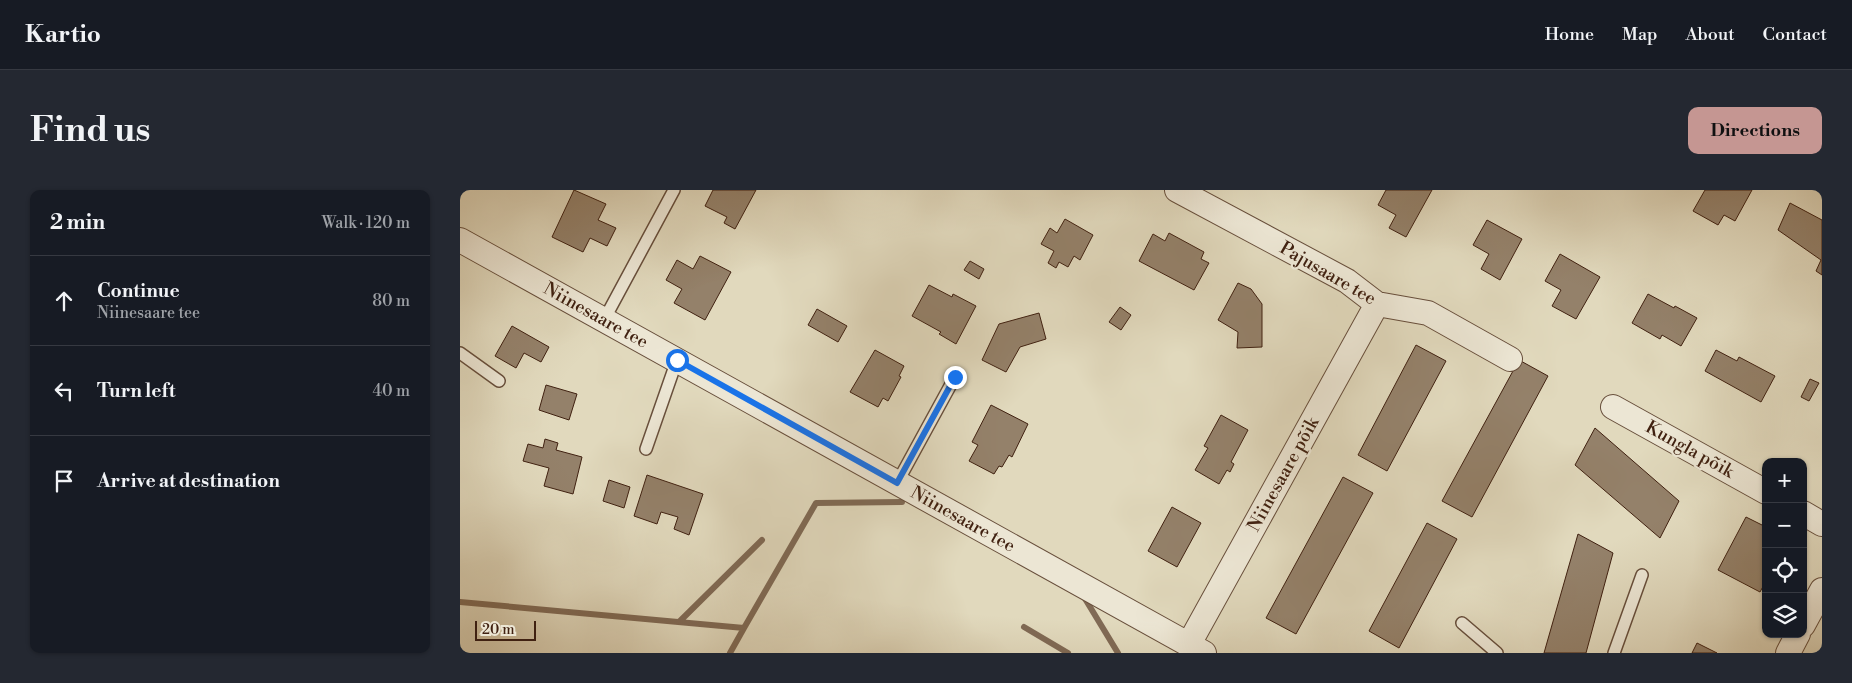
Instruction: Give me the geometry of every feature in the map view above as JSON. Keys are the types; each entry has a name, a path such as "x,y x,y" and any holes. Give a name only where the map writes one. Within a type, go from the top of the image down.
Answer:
{"street":[{"name":"Pajusaare tee","path":"1177,190 1347,281 1377,304 1428,313 1510,359"},
{"name":"Niinesaare tee","path":"460,240 1196,649"},
{"name":"Niinesaare põik","path":"1196,649 1377,304"},
{"name":"Kungla põik","path":"1613,407 1762,490"},
{"path":"1807,515 1822,524"},
{"path":"1807,618 1822,590"},
{"path":"1788,653 1796,638"}],"lane":[{"path":"604,320 674,190"},
{"path":"460,353 499,381"},
{"path":"646,449 677,360"},
{"path":"897,483 955,377"},
{"path":"1614,653 1642,575"},
{"path":"1462,623 1497,653"}],"building":[{"path":"574,190 606,204 598,220 616,228 607,246 590,238 583,252 552,237"},
{"path":"713,190 756,190 735,229 724,223 727,217 705,206"},
{"path":"1386,190 1432,190 1406,237 1389,228 1396,215 1378,205"},
{"path":"1705,190 1752,190 1735,221 1724,215 1718,225 1693,211"},
{"path":"1790,203 1822,220 1822,275 1816,271 1821,260 1778,230"},
{"path":"1065,219 1093,235 1080,260 1074,256 1068,267 1059,262 1056,268 1048,263 1054,251 1041,244 1050,228 1057,233"},
{"path":"1487,220 1522,239 1500,280 1481,269 1489,254 1473,245"},
{"path":"1169,233 1204,252 1201,259 1209,263 1194,290 1139,261 1153,234 1165,241"},
{"path":"1560,254 1600,277 1576,319 1552,306 1561,290 1545,281"},
{"path":"700,256 731,272 705,320 674,303 682,289 666,280 677,260 693,269"},
{"path":"970,261 984,269 979,279 964,270"},
{"path":"1238,283 1251,289 1262,304 1262,347 1237,348 1238,332 1218,320"},
{"path":"929,285 952,297 953,294 976,306 956,344 939,334 941,332 912,316"},
{"path":"1648,294 1697,318 1681,346 1662,335 1660,339 1632,323"},
{"path":"1120,307 1131,315 1121,330 1109,322"},
{"path":"817,309 847,326 838,342 808,325"},
{"path":"1039,313 1046,339 1020,347 1006,372 982,360 999,324"},
{"path":"512,326 549,347 541,362 524,353 516,368 495,356"},
{"path":"1416,345 1446,361 1387,471 1358,455"},
{"path":"875,350 904,366 899,376 901,377 888,401 883,398 878,407 850,392"},
{"path":"1716,350 1737,361 1739,357 1775,376 1761,402 1705,371"},
{"path":"1519,360 1548,376 1472,517 1442,501"},
{"path":"1810,379 1819,383 1809,401 1801,397"},
{"path":"546,385 577,394 569,420 539,410"},
{"path":"991,405 1028,424 1012,457 1009,455 1002,467 999,466 994,474 969,461 978,445 972,442"},
{"path":"1221,415 1248,430 1231,462 1234,464 1230,472 1227,470 1219,484 1195,470 1208,448 1204,446"},
{"path":"1595,428 1679,501 1660,538 1575,465"},
{"path":"545,439 558,443 556,450 582,457 573,494 544,486 549,468 523,461 528,444 543,448"},
{"path":"647,475 703,494 689,535 674,529 678,517 661,512 657,524 634,516"},
{"path":"1343,477 1373,493 1296,634 1266,618"},
{"path":"609,480 630,487 624,508 603,501"},
{"path":"1172,507 1201,523 1177,567 1148,551"},
{"path":"1746,517 1762,525 1762,588 1760,592 1718,570"},
{"path":"1427,523 1457,539 1399,648 1369,631"},
{"path":"1578,534 1613,553 1586,653 1544,653"},
{"path":"1697,643 1717,653 1692,653"}],"waterway":[{"path":"460,602 744,628 816,503 902,502"},
{"path":"679,622 762,540"},
{"path":"1084,597 1118,653"},
{"path":"1024,627 1068,653"},
{"path":"730,653 744,628"}],"route":[{"path":"677,360 897,483 955,377"}]}
